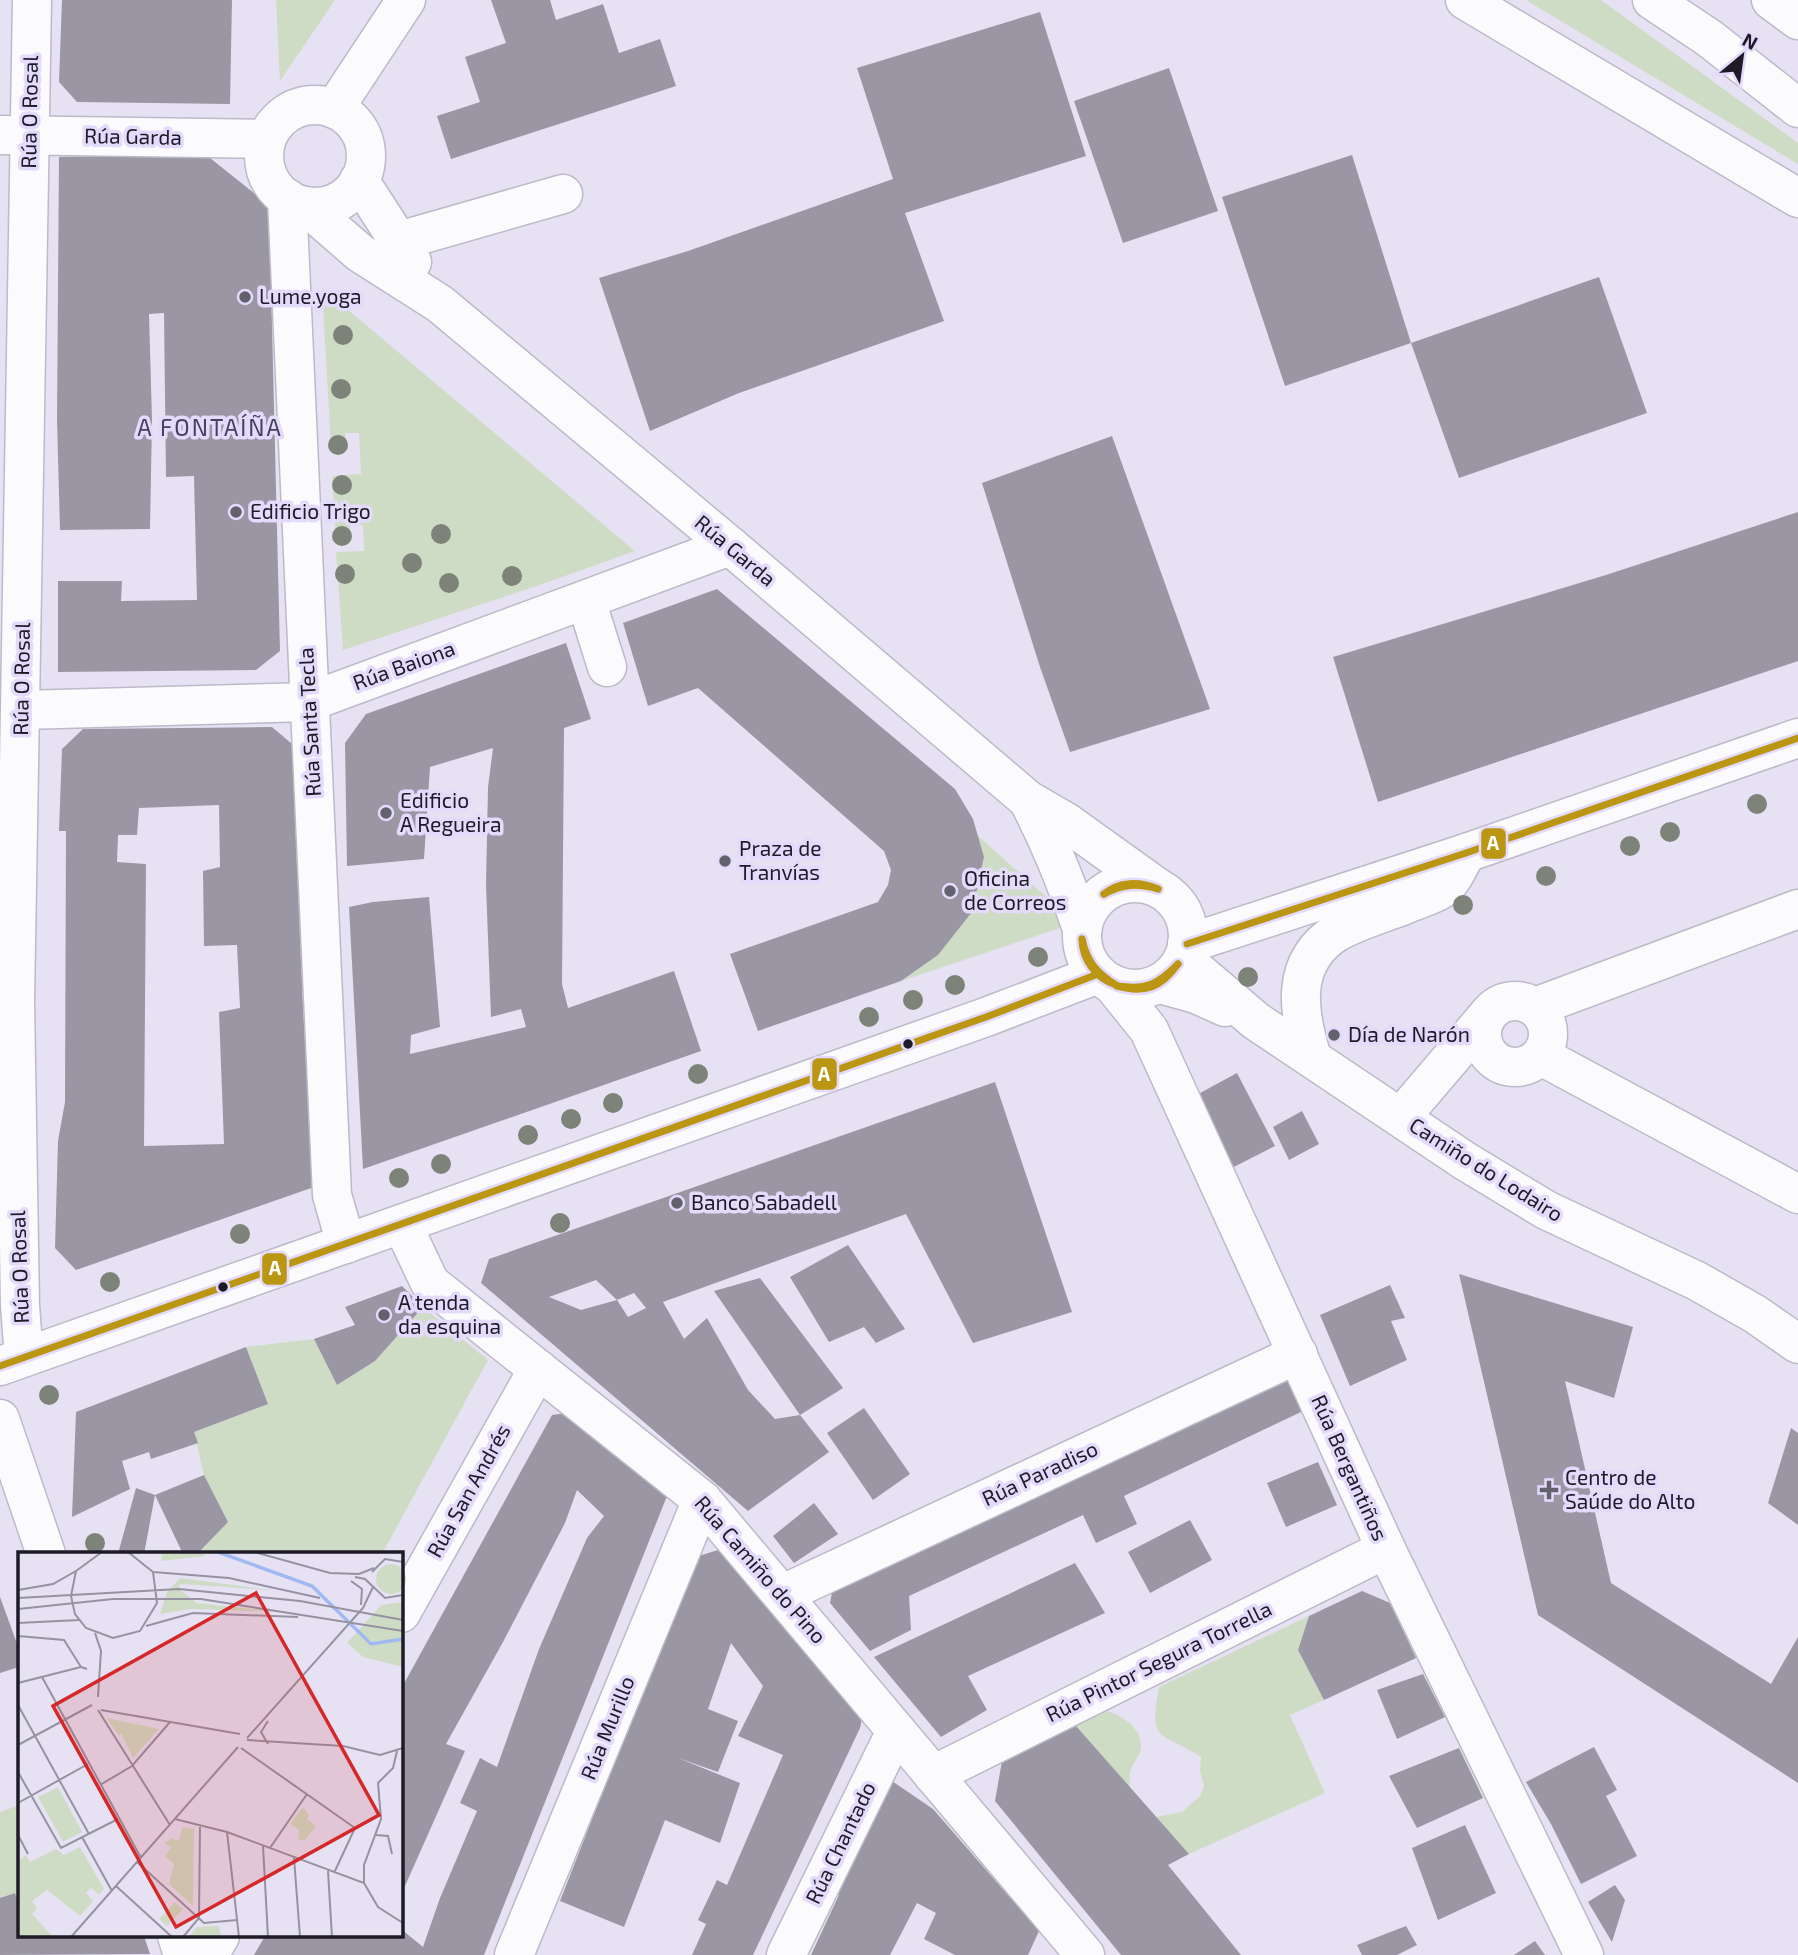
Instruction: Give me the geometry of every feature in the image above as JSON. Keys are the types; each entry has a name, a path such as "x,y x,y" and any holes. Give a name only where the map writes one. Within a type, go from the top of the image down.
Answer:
{"main road":[{"name":"Rúa O Rosal","path":"12,1362 20,1306 8,1002 22,710 12,523 15,135 32,0"},
{"path":"1465,0 1798,198"},
{"path":"1652,0 1709,38 1798,108"},
{"path":"1771,0 1798,20"},
{"path":"334,109 404,1"},
{"path":"318,105 334,109 348,118 359,131 365,147 365,164 359,180 350,193 337,202 322,206 297,202 274,187 266,172 266,139 274,124 286,113 301,107 318,105"},
{"name":"Rúa Garda","path":"15,135 266,139"},
{"name":"Rúa Garda","path":"359,180 440,304"},
{"path":"399,241 563,194"},
{"name":"Rúa Garda","path":"297,202 360,253 440,304 1028,800 1066,822 1158,888"},
{"name":"Rúa Santa Tecla","path":"297,202 309,702 332,1195 346,1244"},
{"name":"Rúa Baiona","path":"22,710 309,702 730,546"},
{"path":"576,603 597,670"},
{"path":"1177,962 1188,928 1182,912 1172,898 1158,888 1142,883 1125,883 1096,900 1086,914 1082,929 1082,946 1088,961 1105,979 1127,989 1144,989 1177,962 1466,853 1798,738"},
{"name":"Rúa Garda","path":"1028,800 1068,885 1082,929"},
{"path":"1312,1058 1302,1026 1301,989 1308,966 1322,944 1339,931 1444,888 1466,853"},
{"path":"1535,1007 1798,909"},
{"name":"Camiño do Lodairo","path":"1177,962 1256,1021 1465,1161 1546,1210 1698,1281 1755,1314 1798,1344"},
{"path":"12,1362 986,1017 1105,979"},
{"name":"Rúa Bergantiños","path":"1105,979 1149,1030 1386,1549 1584,1955"},
{"path":"1401,1117 1446,1063 1487,1016 1494,1008 1514,1000 1535,1007 1543,1015 1549,1036 1541,1056 1522,1067 1511,1067 1492,1057 1482,1038 1487,1016"},
{"path":"1541,1056 1798,1194"},
{"path":"1446,1063 1492,1057"},
{"name":"Rúa Camiño do Pino","path":"402,1224 430,1283 702,1500 933,1774 1066,1946"},
{"name":"Rúa Paradiso","path":"783,1594 1298,1354"},
{"name":"Rúa San Andrés","path":"402,1611 538,1369"},
{"path":"0,1419 45,1552"},
{"name":"Rúa Murillo","path":"514,1955 702,1500"},
{"name":"Rúa Pintor Segura Torrella","path":"933,1774 1386,1549"},
{"name":"Rúa Chantado","path":"786,1955 896,1731"},
{"path":"178,1938 183,1955"},
{"path":"209,1955 219,1938"}],"green space":[{"path":"276,0 335,0 280,81"},
{"path":"1526,0 1601,0 1798,143 1798,164"},
{"path":"322,288 635,551 343,650 336,552 364,551 363,525 350,526 350,539 336,540 332,476 361,474 359,433 345,433 346,447 331,447"},
{"path":"977,835 1061,910 1063,927 901,981 938,955 972,912 984,857"},
{"path":"423,1307 488,1360 383,1552 199,1552 228,1522 204,1475 194,1432 268,1404 246,1347 314,1339 337,1385 375,1361"},
{"path":"1309,1616 1298,1650 1324,1700 1290,1715 1325,1793 1189,1854 1156,1817 1182,1812 1201,1795 1204,1785 1200,1771 1201,1757 1160,1733 1155,1718 1159,1687"},
{"path":"1108,1711 1135,1728 1140,1739 1140,1753 1130,1772 1130,1789 1076,1726"},
{"path":"18,1805 18,1902 15,1893 0,1898 0,1812"}],"building":[{"path":"62,0 232,0 230,104 77,102 59,82"},
{"path":"491,0 550,0 556,20 603,4 619,53 660,39 676,86 451,159 437,116 480,102 465,57 506,43"},
{"path":"1040,12 1086,156 905,213 944,321 739,393 650,431 599,278 688,251 893,179 857,68"},
{"path":"1169,68 1218,211 1123,243 1074,101"},
{"path":"163,155 210,158 269,205 280,651 256,670 58,672 58,581 122,581 121,601 197,600 194,476 166,477 164,313 149,314 152,420 150,529 60,530 57,420 59,157"},
{"path":"1352,155 1411,343 1285,386 1222,197"},
{"path":"1599,277 1647,413 1459,478 1411,343"},
{"path":"1112,436 1210,709 1070,752 982,483"},
{"path":"1798,512 1798,661 1378,802 1333,657 1606,575"},
{"path":"717,589 955,789 973,819 984,857 972,912 938,955 901,981 758,1031 730,954 878,902 888,885 891,870 884,851 698,688 648,706 623,623"},
{"path":"566,643 591,719 564,728 562,984 568,1008 674,971 701,1051 363,1169 349,907 429,897 440,1027 411,1035 410,1054 526,1027 521,1009 491,1017 486,885 488,787 493,748 430,767 424,859 347,866 345,743 366,714"},
{"path":"272,727 292,744 303,1008 314,1187 76,1270 55,1248 58,1141 65,1102 66,831 59,831 62,749 83,729","holes":["219,805 220,867 203,871 204,946 237,945 240,1008 219,1012 224,1144 144,1146 146,864 117,862 118,835 137,835 139,808"]},
{"path":"1237,1073 1275,1146 1226,1171 1189,1099"},
{"path":"995,1082 1072,1312 973,1343 906,1214 663,1302 684,1339 707,1318 748,1390 775,1419 800,1415 829,1452 748,1511 481,1283 489,1259","holes":["596,1280 617,1300 581,1310 549,1297","634,1293 646,1308 628,1317 617,1300"]},
{"path":"1302,1111 1319,1144 1289,1160 1273,1127"},
{"path":"848,1245 905,1329 876,1343 864,1327 829,1342 790,1277"},
{"name":"Centro de Saúde do Alto","path":"1459,1274 1633,1327 1614,1398 1565,1381 1611,1583 1771,1684 1798,1637 1798,1783 1538,1615"},
{"path":"760,1278 843,1388 800,1415 714,1291"},
{"path":"1390,1285 1405,1318 1391,1321 1407,1360 1350,1386 1320,1315"},
{"path":"402,1286 423,1307 375,1361 337,1385 314,1339 355,1325 345,1307"},
{"path":"246,1347 268,1404 194,1432 198,1443 151,1459 149,1452 122,1461 130,1489 72,1517 76,1412"},
{"path":"1284,1369 1303,1411 1124,1496 1137,1524 1096,1543 1083,1515 909,1596 911,1630 870,1651 830,1603 834,1582"},
{"path":"864,1408 910,1474 873,1500 827,1433"},
{"path":"574,1412 667,1496 484,1955 254,1955 264,1938 402,1938 402,1930 423,1947 440,1898 477,1811 460,1803 480,1758 497,1767 539,1649 587,1538 604,1516 577,1490 565,1523 446,1744 465,1751 402,1893 402,1687 552,1415"},
{"path":"1791,1428 1798,1433 1798,1525 1768,1503"},
{"path":"1318,1462 1337,1505 1286,1527 1267,1483"},
{"path":"204,1475 228,1522 199,1552 182,1552 155,1495"},
{"path":"136,1488 155,1495 144,1552 119,1552"},
{"path":"814,1503 838,1534 794,1563 773,1536"},
{"path":"1190,1520 1212,1560 1150,1593 1128,1552"},
{"path":"725,1548 863,1714 860,1728 753,1955 692,1955 706,1924 698,1920 717,1880 727,1885 783,1755 738,1736 763,1686 731,1643 708,1709 738,1721 718,1772 678,1758 740,1783 720,1843 665,1820 624,1927 560,1901 695,1557"},
{"path":"1075,1563 1105,1613 968,1676 987,1710 941,1737 874,1657"},
{"path":"1362,1591 1390,1603 1416,1658 1324,1700 1298,1650 1309,1616"},
{"path":"0,1597 18,1646 18,1667 0,1673"},
{"path":"1423,1674 1445,1717 1397,1739 1377,1690"},
{"path":"1076,1726 1189,1854 1168,1865 1241,1955 1121,1955 995,1801 1002,1761"},
{"path":"1594,1747 1617,1790 1606,1796 1637,1856 1581,1884 1526,1782"},
{"path":"1459,1748 1483,1798 1417,1828 1389,1776"},
{"path":"889,1779 933,1809 1039,1931 1028,1955 955,1955 924,1939 936,1913 917,1903 890,1955 811,1955 839,1895 835,1893"},
{"path":"1465,1825 1496,1893 1438,1920 1412,1848"},
{"path":"1615,1885 1625,1900 1612,1942 1588,1902"},
{"path":"15,1893 18,1902 18,1938 145,1938 150,1954 0,1955 0,1898"},
{"path":"1406,1926 1417,1945 1397,1955 1362,1955 1357,1945"},
{"path":"1535,1941 1545,1955 1514,1955"}],"transit line":[{"name":"A","path":"1187,944 1466,853 1798,738"},
{"name":"A","path":"1104,894 1116,887 1130,884 1158,889"},
{"name":"A","path":"1104,894 1130,886 1158,889"},
{"name":"A","path":"1082,939 1094,966 1116,985"},
{"name":"A","path":"1082,939 1087,961 1102,978 1116,985"},
{"name":"A","path":"1117,986 1136,987 1151,984 1164,977 1178,964"},
{"name":"A","path":"1117,986 1136,989 1151,987 1165,979 1178,964"},
{"name":"A","path":"0,1366 986,1017 1098,974"}],"place":[{"name":"Lume.yoga","path":"245,297"},
{"name":"Edificio Trigo","path":"236,512"},
{"name":"Edificio A Regueira","path":"386,813"},
{"name":"Praza de Tranvías","path":"725,861"},
{"name":"Oficina de Correos","path":"950,891"},
{"name":"Día de Narón","path":"1334,1035"},
{"name":"Banco Sabadell","path":"677,1203"},
{"name":"A tenda da esquina","path":"384,1315"},
{"name":"Centro de Saúde do Alto","path":"1549,1490"}],"district":[{"name":"A FONTAÍÑA","path":"210,428"}]}
